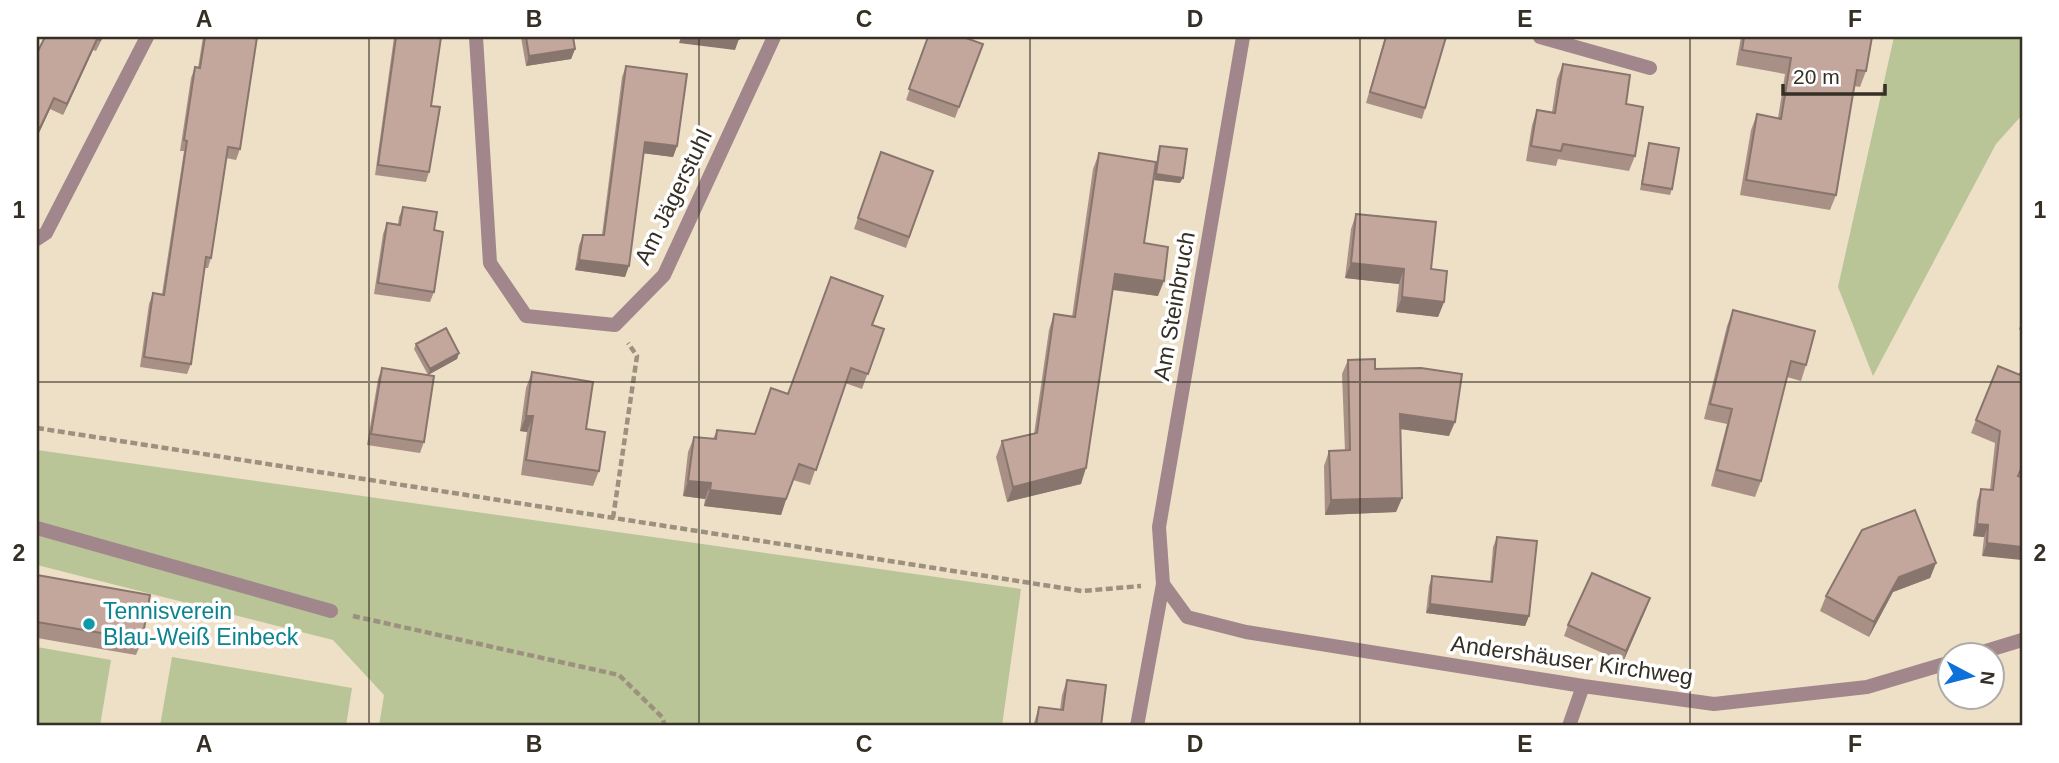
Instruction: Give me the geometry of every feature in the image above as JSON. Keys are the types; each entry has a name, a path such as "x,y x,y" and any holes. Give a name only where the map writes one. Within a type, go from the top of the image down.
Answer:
{"street":[{"path":"37,239 46,233 147,37"},
{"path":"476,37 490,263 526,316 615,324"},
{"name":"Am Jägerstuhl","path":"615,324 664,275 774,37"},
{"name":"Am Steinbruch","path":"1137,726 1163,584 1159,527 1243,37"},
{"path":"1540,37 1650,68"},
{"path":"37,528 331,611"},
{"name":"Andershäuser Kirchweg","path":"1163,584 1187,617 1246,632 1583,687 1714,704 1867,687 1937,666"},
{"path":"1569,726 1583,687"}],"path":[{"path":"612,519 637,356 615,324"},
{"path":"37,428 1082,591 1163,584"},
{"path":"331,611 619,675 662,717 665,726"}],"green space":[{"path":"1894,37 2022,37 2022,115 1996,144 1873,376 1838,287"},
{"path":"37,450 1021,589 1002,726 379,726 384,695 333,640 37,565"},
{"path":"37,647 111,660 100,726 37,726"},
{"path":"172,657 352,688 346,726 160,726"}],"building":[{"path":"45,37 102,37 97,39 67,104 54,98 40,128 37,126 37,53"},
{"path":"205,37 257,37 240,149 228,147 211,258 206,257 191,364 144,357 153,293 164,295 195,67 200,68"},
{"path":"396,37 441,37 431,106 440,107 429,172 378,165"},
{"path":"526,37 573,37 575,49 529,56"},
{"path":"928,37 963,37 983,44 959,107 909,89"},
{"path":"1386,37 1446,37 1425,108 1370,92"},
{"path":"1744,37 1872,37 1866,71 1857,70 1836,195 1746,180 1757,114 1781,119 1791,58 1742,50"},
{"path":"1563,64 1630,75 1626,104 1643,107 1635,156 1563,144 1561,151 1531,146 1537,110 1555,113"},
{"path":"626,66 687,74 677,146 645,142 629,266 579,260 583,235 604,235"},
{"path":"1649,143 1679,148 1672,189 1642,184"},
{"path":"1160,146 1187,149 1183,178 1156,174"},
{"path":"881,152 933,171 909,237 858,218"},
{"path":"1099,153 1156,162 1144,243 1168,247 1164,281 1115,274 1086,468 1013,487 1002,441 1037,433 1054,314 1075,317"},
{"path":"403,207 437,212 434,230 443,232 434,292 378,283 387,223 400,225"},
{"path":"1356,214 1436,222 1431,269 1447,271 1444,302 1402,297 1404,269 1351,263"},
{"path":"831,277 883,296 872,325 884,329 868,374 851,368 816,470 799,464 786,499 710,490 711,483 688,481 694,437 716,439 717,430 755,434 771,388 788,394"},
{"path":"1733,310 1815,331 1806,365 1791,361 1761,481 1717,470 1732,409 1710,404"},
{"path":"446,328 459,353 430,369 416,344"},
{"path":"1375,359 1375,369 1421,368 1462,374 1455,422 1400,414 1402,498 1331,500 1329,451 1350,450 1348,360"},
{"path":"1998,366 2020,375 2022,369 2022,467 2018,476 2022,477 2022,547 1987,543 1988,525 1977,524 1981,489 1993,490 2000,431 1976,420"},
{"path":"382,368 434,376 424,442 371,434"},
{"path":"532,372 593,382 586,429 605,432 599,471 526,460 533,416 526,416"},
{"path":"1915,510 1936,563 1899,577 1874,622 1826,596 1862,530"},
{"path":"1497,537 1537,541 1529,616 1430,604 1432,576 1492,582"},
{"path":"1592,573 1650,598 1626,651 1568,625"},
{"name":"Tennisverein Blau-Weiß Einbeck","path":"37,575 150,595 142,640 37,622"},
{"path":"1067,680 1106,685 1101,726 1036,726 1039,707 1063,710"}],"place":[{"name":"Tennisverein Blau-Weiß Einbeck","path":"89,624"}]}
